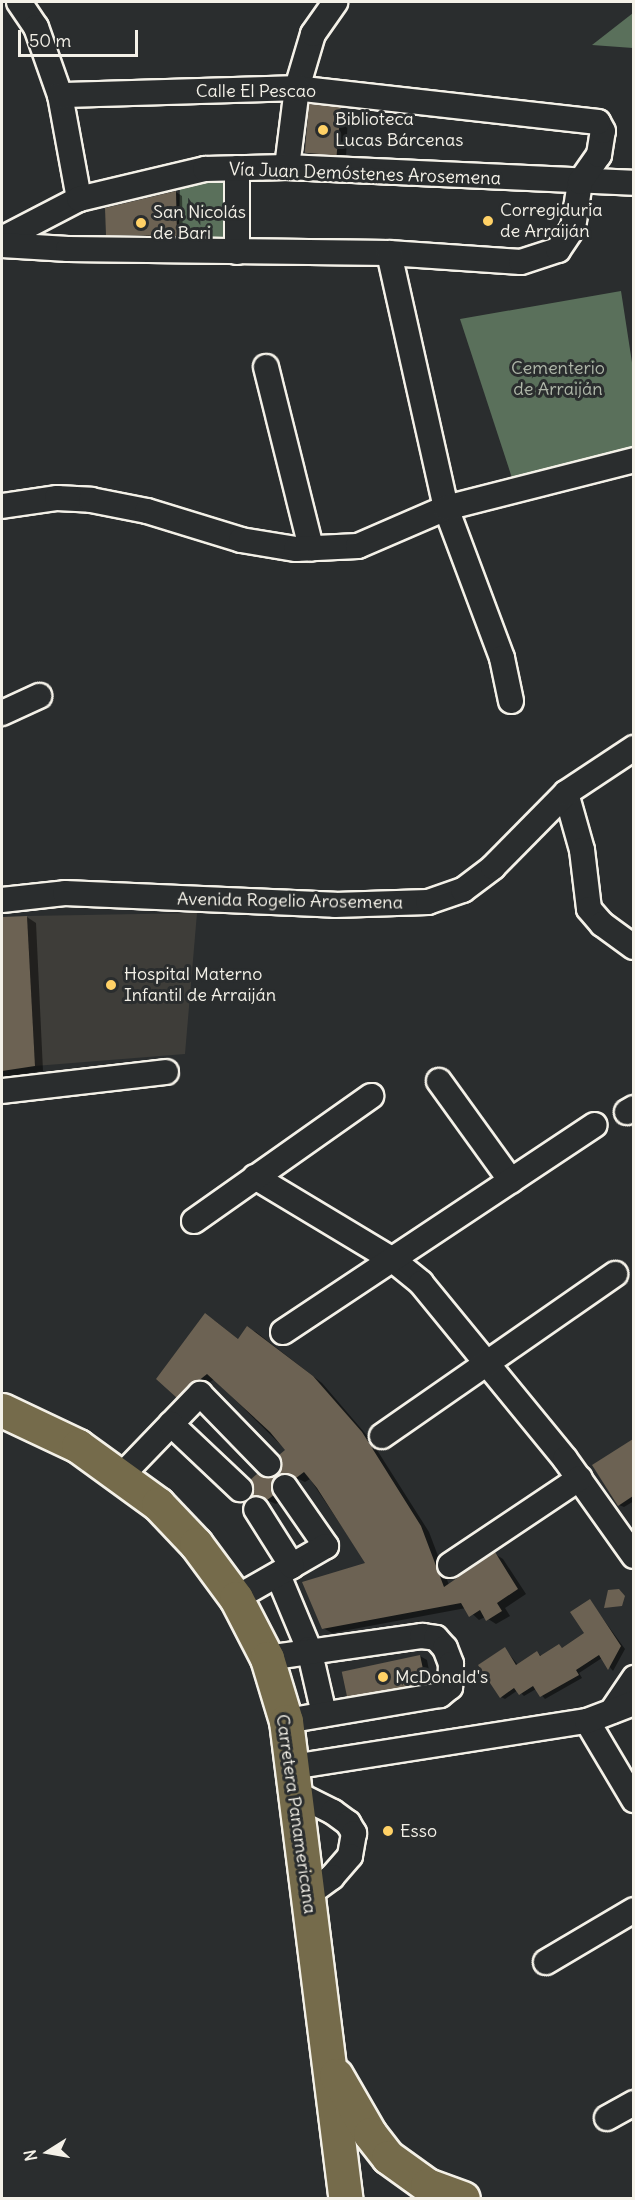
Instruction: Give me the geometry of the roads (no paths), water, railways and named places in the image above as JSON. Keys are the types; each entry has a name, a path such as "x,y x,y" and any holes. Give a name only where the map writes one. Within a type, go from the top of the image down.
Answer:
{"highway":[{"name":"Carretera Panamericana","path":"2,1410 78,1446 122,1475 196,1544 236,1598 267,1658 286,1721 344,2189"},
{"path":"327,2057 370,2134 404,2184"},
{"path":"344,2189 372,2170 404,2184 455,2196"}],"street":[{"path":"19,2 36,27 60,95 79,199"},
{"path":"287,167 297,88 313,34 335,2"},
{"name":"Calle El Pescao","path":"60,95 297,88 598,122 603,131 599,155 580,182"},
{"name":"Vía Juan Demóstenes Arosemena","path":"2,238 79,199 205,169 287,167 633,183"},
{"path":"237,168 237,252"},
{"path":"2,245 237,252 389,253 521,262 558,250 573,228 580,182"},
{"path":"389,253 446,508 502,658 512,701"},
{"path":"266,367 311,548"},
{"path":"2,506 57,498 91,500 147,511 241,540 311,548 358,546 446,508 633,460"},
{"path":"2,713 39,696"},
{"name":"Avenida Rogelio Arosemena","path":"2,900 65,893 335,905 428,902 463,890 493,867 566,793 633,748"},
{"path":"566,793 582,850 589,909 602,924 633,947"},
{"path":"2,1091 166,1072"},
{"path":"439,1081 511,1181"},
{"path":"194,1221 371,1096"},
{"path":"283,1332 595,1125"},
{"path":"255,1177 393,1260 421,1283 488,1361 580,1478 633,1556"},
{"path":"382,1436 615,1274"},
{"path":"122,1475 200,1394 268,1464"},
{"path":"171,1424 240,1489"},
{"path":"450,1565 580,1478"},
{"path":"236,1598 326,1546 285,1487"},
{"path":"256,1509 285,1570 309,1649 324,1714"},
{"path":"267,1658 309,1649 422,1636 436,1638 445,1648 451,1664 450,1687 440,1695 286,1721"},
{"path":"293,1780 587,1721 623,1707 633,1678"},
{"path":"587,1721 633,1800"},
{"path":"293,1780 348,1823 354,1833 350,1856 333,1877 307,1895"},
{"path":"546,1962 633,1910"},
{"path":"607,2118 633,2103"}],"place":[{"name":"Biblioteca Lucas Bárcenas","path":"323,130"},
{"name":"Corregiduría de Arraiján","path":"488,221"},
{"name":"San Nicolás de Bari","path":"141,223"},
{"name":"Hospital Materno Infantil de Arraiján","path":"111,985"},
{"name":"McDonald's","path":"383,1677"},
{"name":"Esso","path":"388,1831"}],"park label":[{"name":"Cementerio de Arraiján","path":"558,379"}]}
